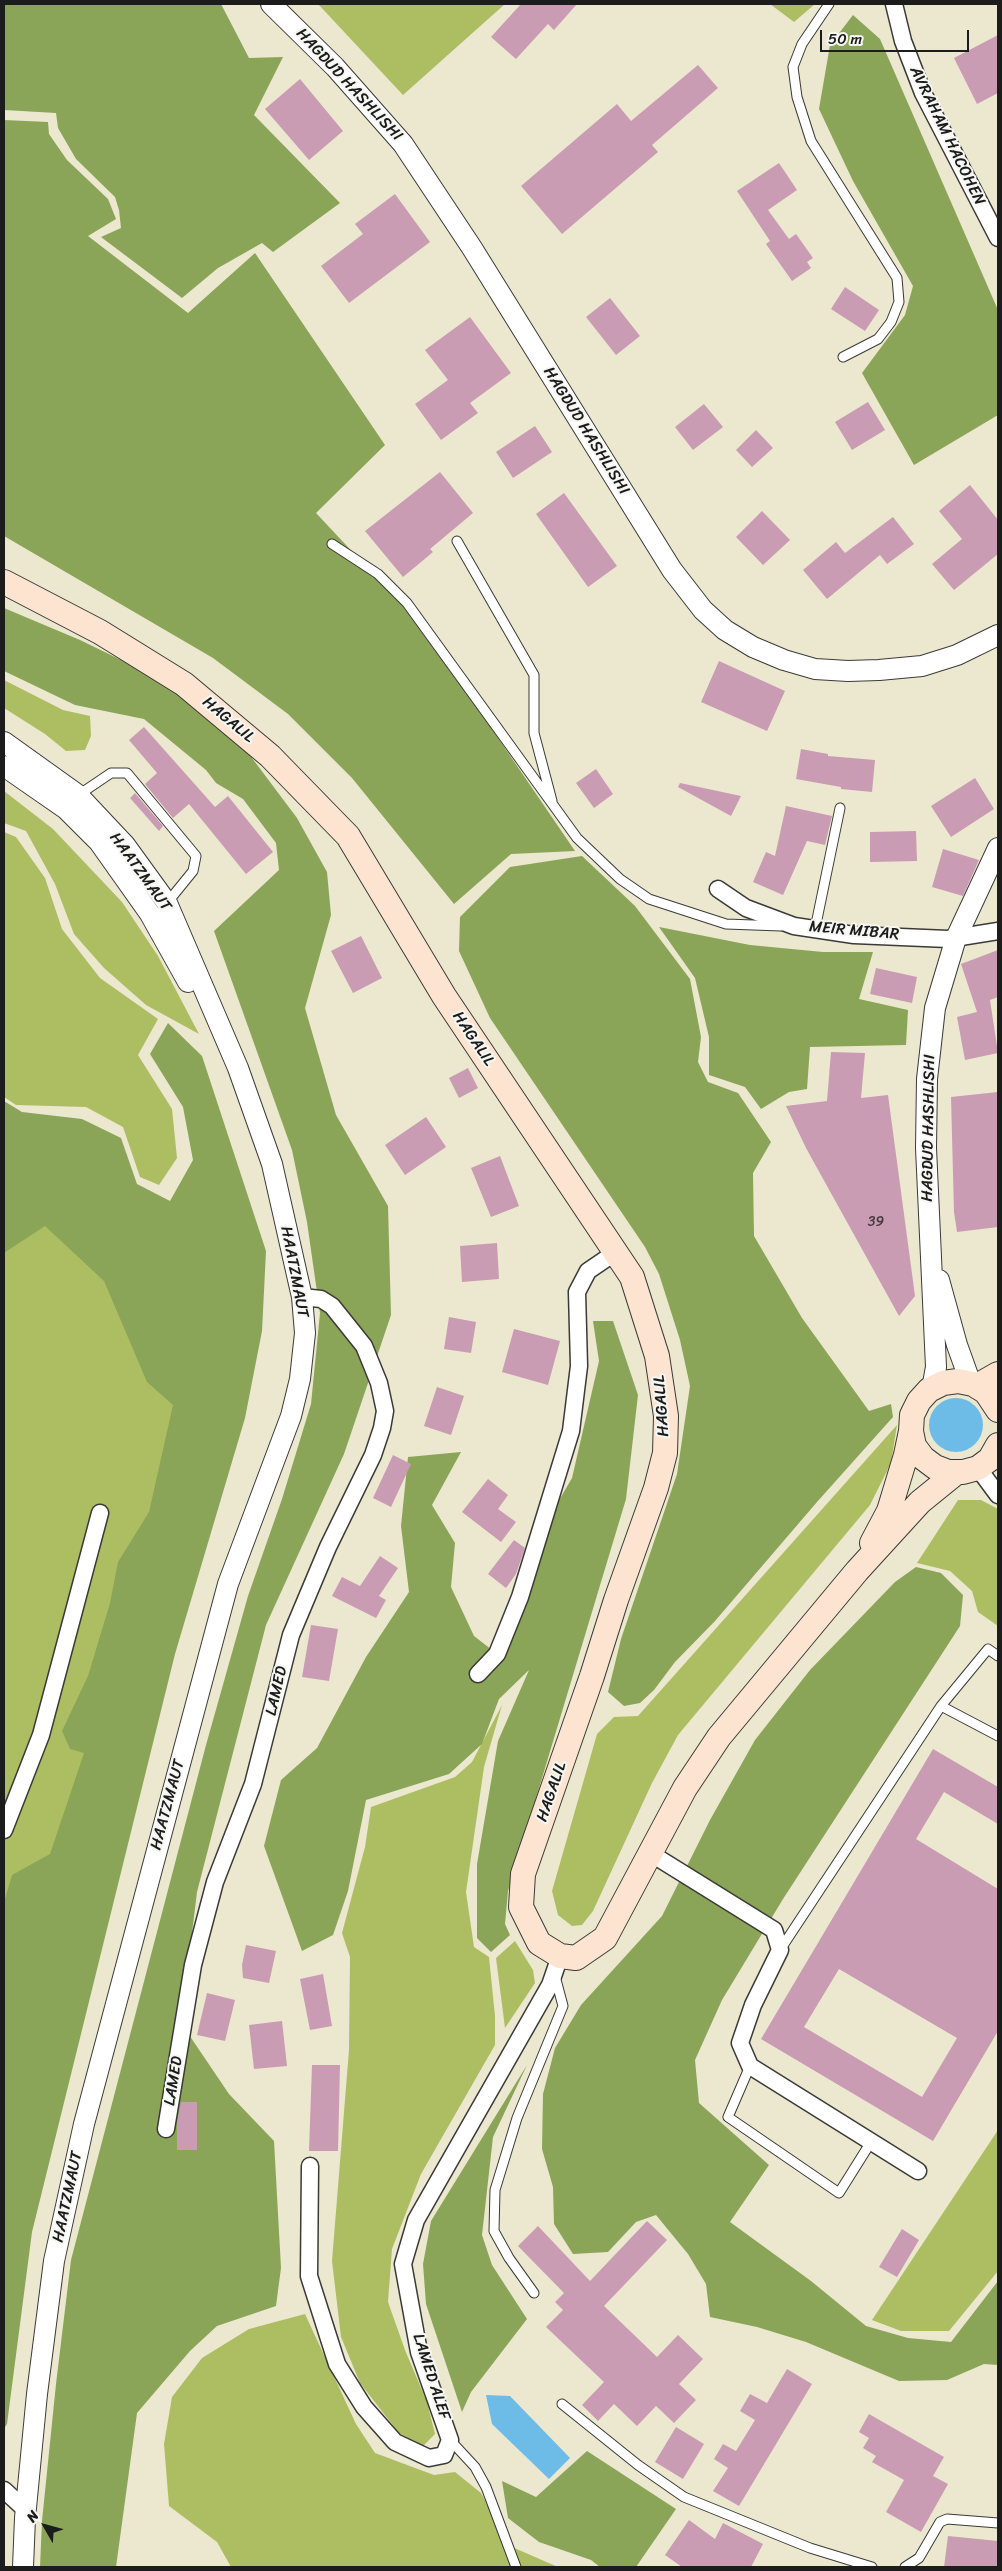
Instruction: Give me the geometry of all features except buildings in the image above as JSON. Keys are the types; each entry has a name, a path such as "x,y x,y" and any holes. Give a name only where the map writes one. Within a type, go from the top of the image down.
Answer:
{"main road":[{"name":"HAGALIL","path":"4,582 100,632 184,684 270,756 348,836 444,996 632,1277 657,1356 666,1416 665,1452 656,1488 523,1874 521,1906 539,1943 557,1965"},
{"path":"974,1385 998,1374"},
{"path":"858,1571 889,1510 906,1455 912,1415 918,1404 932,1389 943,1383 958,1382 974,1385 986,1392 998,1410"},
{"path":"911,1431 914,1446 923,1458 935,1467 967,1470"},
{"path":"557,1965 576,1958 605,1938 686,1788 719,1737 858,1571 920,1502 967,1470 990,1459 998,1445"}],"street":[{"name":"HAGDUD HASHLISHI","path":"271,4 335,67 403,144 472,248 672,570 703,610 725,630 753,647 784,660 815,669 848,671 922,666 957,655 998,635"},
{"name":"AVRAHAM HACOHEN","path":"892,5 903,41 923,93 998,238"},
{"name":"HAATZMAUT","path":"4,742 124,845 167,903 238,1068 272,1164 302,1297 305,1333 300,1379 292,1416 228,1584 84,2124 54,2262 37,2394 26,2510 24,2563"},
{"name":"HAATZMAUT","path":"4,766 72,802 150,914 238,1068"},
{"name":"HAGDUD HASHLISHI","path":"932,1389 936,1367 929,1242 927,1079 934,1008 956,938 998,848"},
{"name":"MEIR MIBAR","path":"718,889 746,908 794,926 854,935 956,938 998,931"},
{"name":"HAGDUD HASHLISHI","path":"929,1242 957,1345 974,1385"},
{"path":"478,1674 497,1654 520,1597 571,1431 579,1366 577,1292 588,1271 616,1252"},
{"name":"LAMED","path":"166,2129 193,1965 215,1882 253,1784 291,1635 328,1547 373,1455 382,1428 385,1411 379,1383 364,1346 332,1306 321,1300 302,1297"},
{"path":"967,1470 998,1496"},
{"path":"4,1830 40,1735 100,1513"},
{"path":"650,1854 774,1930 780,1950 754,2005 740,2043 750,2066 918,2171"},
{"name":"LAMED ALEF","path":"310,2166 309,2276 337,2364 364,2407 396,2442 429,2458 444,2455 450,2440 419,2352 403,2264 416,2220 557,1965"},
{"path":"4,2490 26,2510"}],"lane":[{"path":"829,4 802,44 793,67 797,98 811,141 897,278 899,302 891,322 878,339 843,357"},
{"path":"457,541 534,675 534,733 554,806"},
{"path":"332,544 378,574 407,603 577,838 620,879 649,899 726,924 794,926"},
{"path":"72,802 111,773 126,773 196,856 193,871 167,903 150,914"},
{"path":"816,929 840,808"},
{"path":"780,1950 941,1706 988,1649 998,1656"},
{"path":"941,1706 998,1736"},
{"path":"534,2293 509,2258 494,2231 495,2190 517,2118 563,2006 557,1965"},
{"path":"750,2066 728,2116 839,2193 871,2142"},
{"path":"562,2404 638,2465 684,2497 810,2548 872,2567"},
{"path":"450,2440 475,2467 486,2487 516,2567"},
{"path":"906,2567 919,2558 940,2522 947,2519 998,2523"}],"green space":[{"path":"4,4 221,4 249,58 283,57 254,115 340,203 273,252 262,243 218,268 182,298 101,237 121,228 115,197 76,159 58,128 56,113 4,110"},
{"path":"318,4 505,4 403,95"},
{"path":"770,4 815,4 794,22"},
{"path":"853,15 880,39 998,310 998,415 914,465 862,373 905,315 913,286 853,181 819,109 830,45"},
{"path":"4,120 48,122 49,134 67,160 108,199 116,219 88,236 188,313 255,253 385,445 316,513 421,625 575,851 511,854 454,904 352,778 288,714 213,658 4,536"},
{"path":"4,608 80,640 156,677 237,738 297,818 327,872 331,915 305,1008 336,1115 388,1206 391,1315 344,1454 266,1625 197,1892 181,2023 229,2094 274,2141 281,2268 276,2306 217,2326 190,2351 137,2413 116,2567 40,2567 42,2521 71,2260 206,1745 248,1596 282,1499 311,1404 320,1313 307,1222 292,1150 214,931 279,870 276,843 243,799 216,783 206,770 144,719 75,705 4,671"},
{"path":"4,680 63,710 90,716 91,736 85,750 66,751 45,734 4,708"},
{"path":"4,791 53,829 122,902 158,956 199,1034 146,1005 104,968 74,934 55,884 26,831 4,823"},
{"path":"4,832 16,837 45,878 62,929 100,978 158,1019 138,1055 172,1109 177,1158 159,1185 140,1177 123,1127 86,1107 16,1105 4,1097"},
{"path":"582,856 635,906 690,979 701,1037 698,1062 708,1082 738,1093 771,1142 753,1173 754,1236 802,1318 869,1411 891,1404 893,1417 715,1621 675,1662 654,1690 640,1703 624,1706 608,1692 621,1639 677,1474 690,1386 680,1340 659,1274 645,1247 490,1018 459,951 460,917 510,867"},
{"path":"659,927 750,945 823,952 873,952 859,999 908,1010 906,1045 810,1047 807,1089 789,1092 761,1109 745,1087 709,1075 709,1037 695,978"},
{"path":"168,1023 202,1056 266,1251 262,1331 245,1418 175,1654 32,2232 7,2424 4,2429 4,1902 12,1875 50,1854 84,1753 70,1749 62,1731 88,1676 110,1603 118,1562 149,1512 173,1405 147,1382 104,1281 45,1226 4,1253 4,1101 22,1112 82,1119 121,1138 137,1184 170,1201 193,1160 183,1107 150,1054"},
{"path":"4,1120 198,1360 4,2232"},
{"path":"593,1321 613,1321 638,1395 626,1499 508,1891 505,1924 510,1935 491,1952 477,1938 477,1864 498,1741 529,1670 499,1699 482,1744 449,1774 366,1800 348,1891 333,1935 302,1951 264,1846 281,1780 317,1748 366,1657 409,1592 401,1526 408,1457 461,1452 432,1505 455,1543 451,1587 474,1636 492,1650 548,1519 572,1478 599,1361"},
{"path":"897,1425 891,1463 870,1505 678,1735 652,1783 593,1911 582,1925 572,1926 558,1915 552,1891 597,1734 614,1717 638,1716"},
{"path":"958,1500 981,1500 998,1509 998,1626 978,1612 972,1591 950,1571 917,1563"},
{"path":"916,1567 941,1573 963,1595 960,1626 783,1899 722,2000 695,2060 699,2103 769,2165 730,2222 811,2281 866,2326 908,2338 951,2342 998,2281 998,2365 984,2364 947,2380 899,2381 806,2342 757,2327 710,2317 706,2284 688,2254 656,2215 636,2222 608,2252 573,2254 554,2224 553,2187 542,2149 543,2094 555,2048 581,2005 662,1916 710,1820 755,1740 810,1670 895,1582"},
{"path":"502,1705 484,1767 466,1892 474,1947 489,1957 495,2016 495,2045 421,2174 392,2249 388,2302 405,2350 427,2402 435,2434 423,2446 399,2433 360,2383 341,2337 332,2261 349,2050 350,1957 342,1933 365,1847 371,1807 455,1777 472,1762"},
{"path":"515,1941 533,1970 535,1983 505,2028 496,1958"},
{"path":"527,2065 493,2137 482,2235 492,2265 527,2319 471,2392 462,2412 426,2304 423,2264 431,2221"},
{"path":"998,2130 998,2271 949,2331 901,2331 872,2320"},
{"path":"305,2314 356,2424 375,2453 434,2475 455,2472 481,2493 512,2547 558,2567 231,2567 217,2542 169,2506 164,2444 172,2397 202,2358 249,2329"},
{"path":"587,2451 676,2509 636,2567 600,2567 591,2560 539,2542 508,2518 502,2481 536,2497"}],"water":[{"path":"951,1398 961,1398 971,1402 979,1410 983,1425 979,1440 971,1448 961,1452 951,1452 941,1448 933,1440 929,1430 929,1420 933,1410 941,1402"},
{"path":"486,2395 510,2396 570,2458 549,2479 492,2424"}]}
